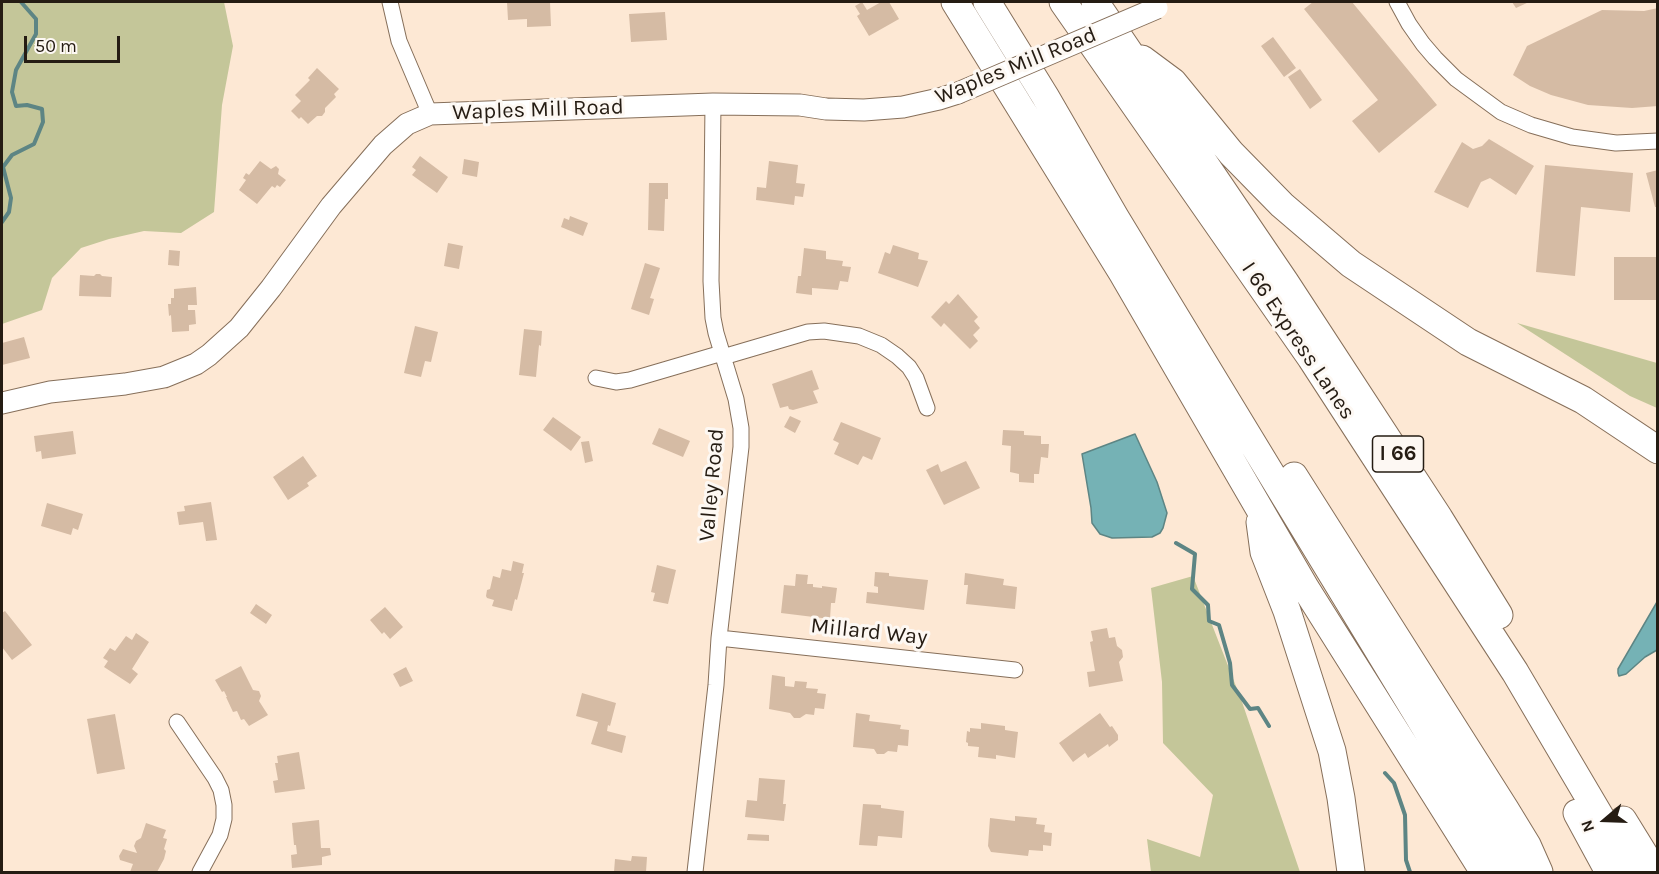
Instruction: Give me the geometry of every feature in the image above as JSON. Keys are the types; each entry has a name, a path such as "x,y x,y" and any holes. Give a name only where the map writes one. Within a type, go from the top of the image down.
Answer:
{"highway":[{"path":"955,2 1123,274 1306,589 1484,873"},
{"path":"987,2 1045,96 1114,217 1514,873"},
{"name":"I 66 Express Lanes","path":"1063,2 1311,358 1515,672 1633,873"},
{"name":"I 66","path":"1095,2 1285,282 1439,518 1655,873"},
{"path":"1124,45 1173,82 1231,153 1282,205 1351,264 1468,342 1583,400 1658,443"},
{"path":"1114,217 1171,283 1505,809 1527,845 1539,873"},
{"path":"1583,400 1658,450"},
{"path":"1257,503 1264,552 1287,611 1332,751 1351,873"},
{"path":"1515,672 1538,738 1609,873"}],"main road":[{"name":"Waples Mill Road","path":"2,403 50,392 125,384 164,377 196,364 239,328 331,206 383,145 393,134 419,117 430,114 713,104 800,105 826,109 864,110 903,107 958,93 1165,5"}],"street":[{"path":"390,2 399,41 430,114"},
{"path":"1397,2 1409,24 1435,58 1456,79 1501,112 1531,125 1584,139 1616,143 1658,141"},
{"name":"Valley Road","path":"695,873 741,447 738,406 713,318 713,104"},
{"path":"596,378 616,382 630,380 808,332 824,331 859,336 881,345 897,356 909,367 916,378 927,408"},
{"name":"Millard Way","path":"719,638 1015,670"},
{"path":"177,722 215,778 224,805 224,819 220,835 200,873"}],"green space":[{"path":"2,2 224,2 233,46 222,105 214,212 181,233 144,231 81,248 52,278 42,310 2,324"},
{"path":"1517,323 1657,363 1657,408 1630,396"},
{"path":"1193,576 1241,699 1300,872 1151,872 1147,839 1200,857 1213,795 1163,743 1162,682 1151,588"}],"water":[{"path":"1135,434 1157,482 1167,513 1160,533 1152,537 1112,538 1100,534 1092,523 1082,454"},
{"path":"1657,602 1657,650 1645,657 1626,674 1619,676 1618,669"}],"building":[{"path":"507,2 550,2 551,26 527,27 527,19 508,20"},
{"path":"862,2 867,10 881,2 889,2 899,19 869,36 857,16 860,14 855,6"},
{"path":"1313,2 1352,2 1437,105 1379,153 1352,121 1378,100 1304,9"},
{"path":"1512,2 1529,2 1516,8"},
{"path":"1658,8 1658,106 1632,108 1588,105 1551,95 1530,86 1513,75 1527,46 1602,10 1644,11"},
{"path":"665,12 667,40 631,42 629,14"},
{"path":"1273,37 1296,68 1284,77 1261,46"},
{"path":"317,68 339,89 322,116 317,116 308,124 291,111 301,101 295,95 310,80 308,78"},
{"path":"1300,69 1322,100 1310,109 1288,77"},
{"path":"1489,139 1534,166 1516,195 1490,178 1481,182 1468,208 1434,192 1462,142 1473,149 1482,146"},
{"path":"420,156 448,177 437,193 412,175 416,170 412,167"},
{"path":"464,159 479,162 477,177 462,174"},
{"path":"260,161 271,169 276,166 279,169 278,174 286,180 280,187 272,186 257,204 239,190 246,180 243,178 246,173 249,175"},
{"path":"769,161 798,165 796,183 805,184 803,197 795,196 794,205 756,200 757,187 766,188"},
{"path":"1545,165 1633,173 1630,212 1581,207 1575,276 1536,272"},
{"path":"1658,170 1658,207 1655,207 1646,173"},
{"path":"649,183 668,183 664,231 648,230"},
{"path":"570,216 588,223 583,236 561,227 564,218 569,220"},
{"path":"448,243 463,246 459,269 444,266"},
{"path":"893,245 919,253 918,259 928,261 918,287 878,273 885,252 890,254"},
{"path":"804,248 826,251 826,259 843,261 842,266 851,267 848,282 840,281 838,290 812,288 812,295 796,293 798,276 801,276"},
{"path":"169,250 180,251 179,266 168,265"},
{"path":"1614,257 1658,257 1658,300 1614,300"},
{"path":"645,263 660,268 650,298 654,299 649,315 631,309"},
{"path":"96,274 112,277 111,297 79,296 80,275 94,276"},
{"path":"196,287 197,305 188,305 188,310 195,310 196,324 189,325 189,331 172,332 168,304 171,304 171,298 174,298 174,289"},
{"path":"958,294 978,317 974,321 980,328 973,335 978,341 970,349 944,323 941,327 931,317 946,301 949,304"},
{"path":"415,326 438,332 431,362 425,361 421,377 404,373"},
{"path":"524,329 542,331 536,377 519,375"},
{"path":"24,337 30,358 2,365 2,343"},
{"path":"812,370 819,389 813,391 818,403 793,410 788,406 780,408 772,384"},
{"path":"790,416 801,421 795,433 784,427"},
{"path":"553,417 581,437 571,451 543,430"},
{"path":"841,422 881,438 872,460 863,456 858,465 834,454 839,443 833,440"},
{"path":"659,428 690,441 683,457 652,444"},
{"path":"1003,430 1024,431 1024,435 1041,436 1041,444 1049,444 1048,458 1041,457 1039,474 1034,474 1034,483 1019,482 1019,474 1010,472 1011,446 1002,445"},
{"path":"73,431 76,454 42,459 41,451 36,452 34,436"},
{"path":"589,441 593,461 585,463 581,442"},
{"path":"303,456 317,476 307,483 309,486 288,500 273,477"},
{"path":"966,461 980,488 944,505 926,470 938,464 941,472"},
{"path":"211,502 217,540 206,541 203,522 179,525 177,512 185,511 184,506"},
{"path":"47,503 83,514 78,530 73,528 71,535 41,526"},
{"path":"513,561 524,564 522,573 524,573 512,611 492,606 494,600 486,596 493,576 500,578 502,569 511,571"},
{"path":"657,565 676,570 668,604 653,601 655,593 651,592"},
{"path":"875,572 889,573 889,576 928,580 924,610 866,603 867,592 878,593 878,587 874,586"},
{"path":"965,573 1004,579 1003,585 1017,587 1015,609 966,604 968,585 964,585"},
{"path":"796,574 808,575 807,584 813,584 813,587 837,588 835,603 831,603 830,619 781,613 784,585 795,586"},
{"path":"256,604 272,615 266,624 250,613"},
{"path":"385,607 403,627 390,639 384,632 382,634 370,620"},
{"path":"5,611 32,645 12,660 2,647 2,613"},
{"path":"1107,628 1109,638 1115,637 1117,646 1122,650 1123,657 1119,662 1123,681 1089,687 1087,672 1095,671 1090,642 1093,641 1091,631"},
{"path":"136,633 149,642 132,669 138,674 130,684 104,667 108,661 103,658 110,648 115,651 126,636 132,640"},
{"path":"241,666 253,690 259,691 261,696 259,701 268,715 249,726 244,719 241,720 237,711 233,712 224,691 222,692 215,680"},
{"path":"406,667 413,681 400,687 393,674"},
{"path":"772,675 785,677 785,686 794,687 795,681 807,682 806,688 818,689 817,693 826,694 824,709 815,708 814,715 806,714 800,718 794,718 790,713 769,709"},
{"path":"582,693 616,703 607,731 626,736 622,753 591,744 598,722 576,716"},
{"path":"856,713 870,715 869,721 901,725 900,729 909,730 908,746 898,745 897,752 888,751 884,754 877,754 874,749 853,747"},
{"path":"1100,713 1118,735 1118,740 1088,758 1085,753 1073,762 1059,743"},
{"path":"115,714 125,769 97,774 87,719"},
{"path":"981,723 1005,726 1005,730 1018,732 1015,758 996,755 996,759 978,757 979,747 968,746 966,742 967,731 970,732 970,728 981,729"},
{"path":"299,752 305,789 275,793 273,781 278,780 275,763 278,763 277,756"},
{"path":"759,778 785,780 784,821 745,817 747,800 757,801"},
{"path":"863,804 881,805 881,808 904,811 902,838 878,836 877,846 859,845"},
{"path":"1015,816 1037,818 1036,824 1045,825 1044,832 1052,833 1051,846 1043,845 1043,851 1029,850 1028,856 991,852 988,846 990,818 1015,821"},
{"path":"319,820 321,848 330,848 331,855 322,857 322,865 292,868 291,855 297,854 292,823"},
{"path":"146,823 166,830 163,838 167,839 164,859 157,872 130,872 133,864 120,860 119,856 123,849 137,853 134,846 141,838"},
{"path":"748,834 769,835 769,841 747,840"},
{"path":"632,856 647,857 646,872 614,872 615,859 631,861"}],"waterway":[{"path":"2,222 9,212 11,198 3,167 12,155 34,144 43,122 42,109 27,105 16,106 12,92 16,70 36,34 36,19 21,2"},
{"path":"1176,543 1195,554 1192,589 1208,605 1209,621 1219,625 1230,663 1232,685 1250,709 1258,708 1269,726"},
{"path":"1385,773 1394,783 1405,815 1406,860 1410,872"}]}
